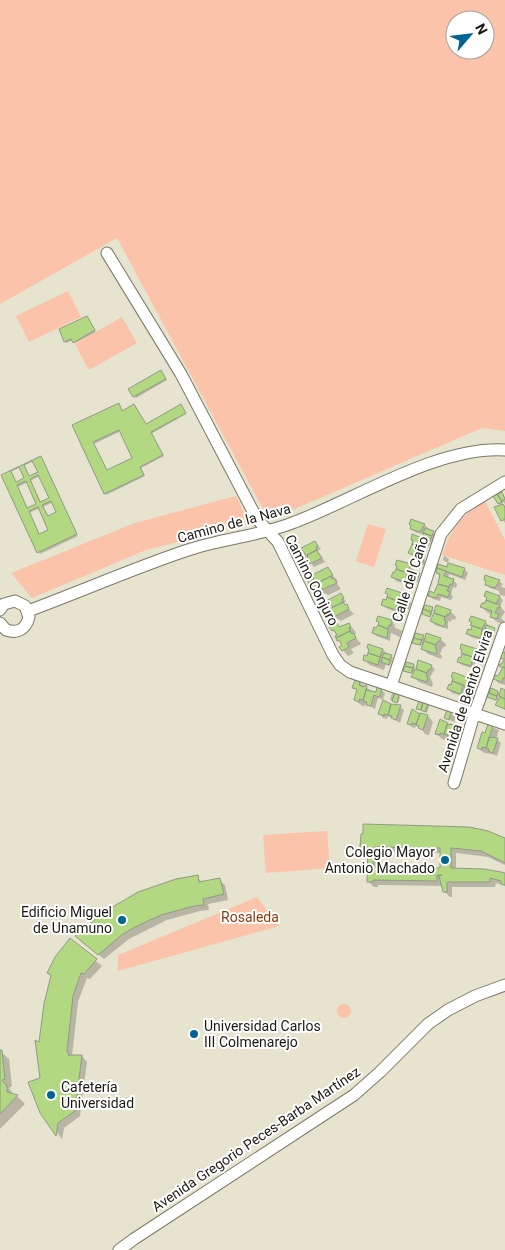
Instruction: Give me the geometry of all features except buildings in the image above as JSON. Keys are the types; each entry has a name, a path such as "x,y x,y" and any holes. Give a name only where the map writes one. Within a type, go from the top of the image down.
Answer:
{"street":[{"name":"Camino Conjuro","path":"107,254 181,374 257,519 278,542 333,656 340,665 350,672 505,724"},
{"name":"Camino de la Nava","path":"28,611 190,549 269,531 294,523 423,466 461,453 489,449 505,450"},
{"name":"Calle del Caño","path":"391,686 440,534 461,509 505,482"},
{"path":"0,610 4,604 15,601 26,606 29,617 28,623 18,631 6,630 0,623"},
{"name":"Avenida de Benito Elvira","path":"454,783 474,715 505,628"},
{"name":"Avenida Gregorio Peces-Barba Martínez","path":"119,1250 354,1095 428,1024 448,1010 475,996 505,985"}],"green space":[{"path":"0,0 505,0 505,431 482,428 269,520 117,238 0,304"},
{"path":"68,291 81,317 29,342 16,316"},
{"path":"122,317 137,343 89,370 75,344"},
{"path":"236,496 249,524 146,550 32,598 11,573 135,523"},
{"path":"485,501 505,540 505,575 442,555 458,523 469,512"},
{"path":"368,524 386,529 374,567 356,561"},
{"path":"327,831 330,868 266,873 263,835"},
{"name":"Rosaleda","path":"257,897 279,926 118,971 118,955"},
{"path":"341,1004 347,1004 351,1011 347,1018 341,1018 337,1014 337,1008"}],"place":[{"name":"Colegio Mayor Antonio Machado","path":"445,860"},
{"name":"Edificio Miguel de Unamuno","path":"122,920"},
{"name":"Universidad Carlos III Colmenarejo","path":"194,1034"},
{"name":"Cafetería Universidad","path":"51,1095"}]}
